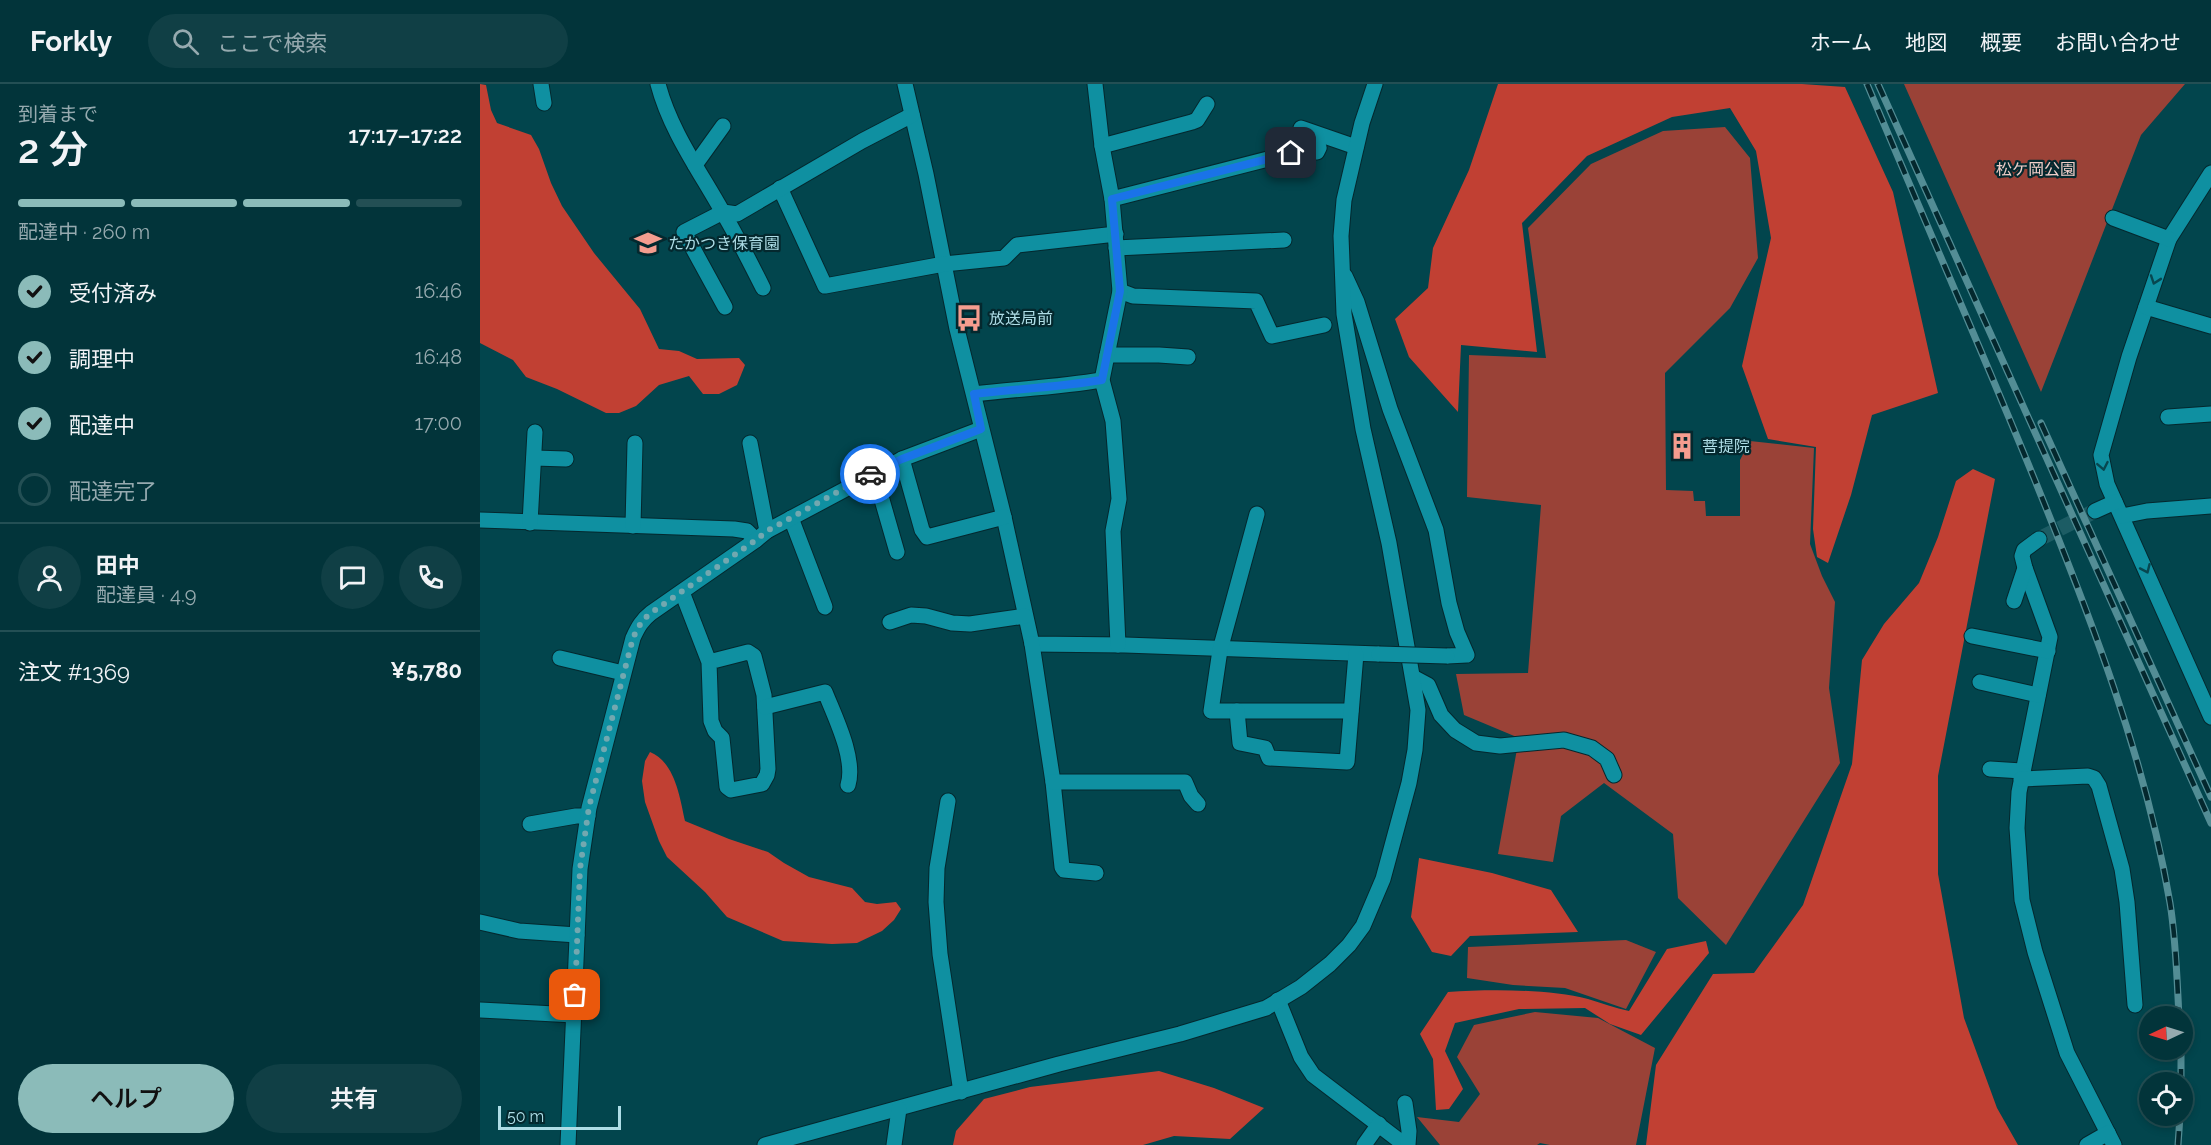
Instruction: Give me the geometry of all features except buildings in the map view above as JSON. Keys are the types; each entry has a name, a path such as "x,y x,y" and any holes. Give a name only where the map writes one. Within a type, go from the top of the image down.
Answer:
{"street":[{"path":"541,84 544,104"},
{"path":"658,84 673,123 763,288"},
{"path":"905,84 926,174 957,329 1004,517 1032,644 1053,782 1062,867 1064,870 1096,873"},
{"path":"1095,84 1102,146 1112,199 1120,291 1102,380 1113,421 1119,499 1113,531 1118,645"},
{"path":"765,1145 1180,1034 1266,1008 1301,987 1330,964 1349,945 1363,926 1383,879 1409,783 1415,750 1418,710 1389,543 1363,429 1344,314 1341,236 1344,200 1356,147 1376,84"},
{"path":"1102,146 1192,122 1197,120 1207,104"},
{"path":"725,307 684,232 723,212 737,213 912,115"},
{"path":"695,165 723,126"},
{"path":"1112,199 1291,153 1317,152 1318,148 1303,134 1301,128 1356,147"},
{"path":"2211,173 2169,239 2111,415 2101,455 2107,484 2211,717"},
{"path":"780,188 825,286 944,264 1004,258 1017,245 1116,241 1284,240"},
{"path":"2113,218 2169,239"},
{"path":"1032,644 1356,654 1467,655 1457,632 1449,603 1436,530 1390,409 1357,302 1341,266"},
{"path":"1120,291 1133,296 1256,301 1272,336 1324,325"},
{"path":"2146,307 2211,326"},
{"path":"1107,355 1188,357"},
{"path":"974,394 1029,387 1060,387 1102,380"},
{"path":"2168,417 2211,414"},
{"path":"568,1145 580,869 588,816 623,673 633,638 642,620 791,518 874,472 981,429"},
{"path":"530,523 535,432"},
{"path":"633,526 635,443"},
{"path":"750,443 762,536"},
{"path":"534,458 566,459"},
{"path":"902,459 922,530 927,537 1004,517"},
{"path":"874,472 897,552"},
{"path":"2095,511 2115,502"},
{"path":"2122,516 2147,511 2211,506"},
{"path":"1257,514 1220,650 1211,711 1351,711"},
{"path":"791,518 825,607"},
{"path":"480,520 734,529 762,536"},
{"path":"2039,539 2024,550 2022,556 2049,628 2050,637 2022,775 2017,828 2019,878 2027,922 2067,1053 2111,1139 2086,1145"},
{"path":"2014,601 2025,568"},
{"path":"682,592 709,662 711,721 715,731 722,738 728,787 731,790 762,784 767,775 765,707 754,656 748,652 709,662"},
{"path":"890,622 911,615 970,624 1025,616"},
{"path":"1972,636 2048,651"},
{"path":"1237,711 1240,743 1265,748 1269,758 1347,762 1356,654"},
{"path":"560,658 623,673"},
{"path":"1413,678 1428,685 1441,715 1455,730 1476,743 1500,746 1564,740 1592,748 1607,759 1614,775"},
{"path":"1980,682 2038,695"},
{"path":"765,707 825,692 843,737 851,774 848,785"},
{"path":"1989,769 2022,775 2088,776 2094,778 2099,786 2126,891 2135,1005"},
{"path":"1053,782 1185,782 1191,796 1198,804"},
{"path":"948,801 937,868 936,902 940,954 961,1092"},
{"path":"530,824 588,816"},
{"path":"480,922 519,931 577,934"},
{"path":"1278,1000 1301,1056 1313,1076 1406,1145 1409,1131 1405,1103"},
{"path":"480,1010 574,1015"},
{"path":"894,1145 899,1109"},
{"path":"1364,1145 1379,1124"}],"green space":[{"name":"松ケ岡公園","path":"1904,84 2185,84 2141,135 2041,392"},
{"path":"1725,127 1750,158 1758,258 1730,308 1665,373 1666,490 1693,491 1694,501 1705,501 1706,516 1740,516 1740,460 1750,441 1814,448 1810,544 1835,602 1829,688 1840,763 1726,945 1678,898 1673,834 1604,783 1561,816 1553,862 1498,854 1519,738 1464,715 1456,674 1528,673 1541,505 1467,497 1469,355 1546,358 1528,228 1591,164 1663,131"},
{"path":"1626,940 1656,952 1626,1009 1565,988 1513,985 1467,978 1468,947"},
{"path":"1535,1012 1598,1018 1655,1048 1636,1145 1540,1143 1537,1145 1440,1145 1417,1117 1459,1122 1480,1094 1457,1057 1474,1025"}],"shaded area":[{"path":"480,84 486,85 491,110 497,123 531,135 562,206 594,253 640,309 659,349 679,351 697,359 739,358 745,365 737,385 719,394 703,394 689,376 659,385 636,406 619,413 606,413 526,377 513,360 480,343"},
{"path":"1498,84 1802,84 1845,87 1893,192 1938,393 1872,415 1851,495 1828,563 1817,557 1813,529 1816,447 1768,439 1742,366 1771,238 1756,151 1730,108 1672,117 1587,156 1522,223 1537,352 1461,345 1458,412 1409,357 1395,319 1428,288 1433,248 1469,170"},
{"path":"1973,469 1995,479 1938,776 1938,874 1964,1018 1997,1108 2018,1145 1646,1145 1656,1065 1713,974 1754,973 1803,905 1852,764 1862,660 1884,624 1919,583 1938,537 1956,481"},
{"path":"650,752 658,757 671,772 685,821 768,852 809,877 852,888 865,902 877,904 896,902 901,909 894,920 882,931 857,943 832,944 783,941 727,917 705,892 667,857 659,841 645,802 642,781 645,761"},
{"path":"1419,858 1492,873 1551,890 1578,932 1470,936 1451,956 1432,952 1411,917"},
{"path":"1706,941 1709,953 1641,1035 1610,1024 1585,1008 1519,1009 1455,1023 1445,1051 1463,1089 1449,1109 1436,1110 1433,1059 1420,1034 1448,992 1500,990 1555,993 1588,999 1629,1011 1667,949"},
{"path":"1159,1071 1214,1088 1264,1108 1230,1139 1174,1136 1143,1145 953,1145 956,1131 984,1099 1030,1087"}],"tunnel":[{"path":"2039,539 2095,511"}],"railway":[{"path":"1867,84 2034,478 2114,687 2131,740 2159,848 2172,917 2178,1006"},
{"path":"1878,84 2211,823"},
{"path":"2041,423 2211,797"},
{"path":"2181,1060 2181,1072"},
{"path":"2178,1145 2179,1126"}],"way so far":[{"path":"575,995 580,869 589,807 637,628 642,620 651,613 767,531 870,474"}],"place":[{"name":"たかつき保育園","path":"648,243"},
{"name":"放送局前","path":"969,318"},
{"name":"菩提院","path":"1682,446"}],"route":[{"path":"870,474 902,459 981,429 974,394 1029,387 1060,387 1102,380 1120,291 1112,199 1291,153"}]}
